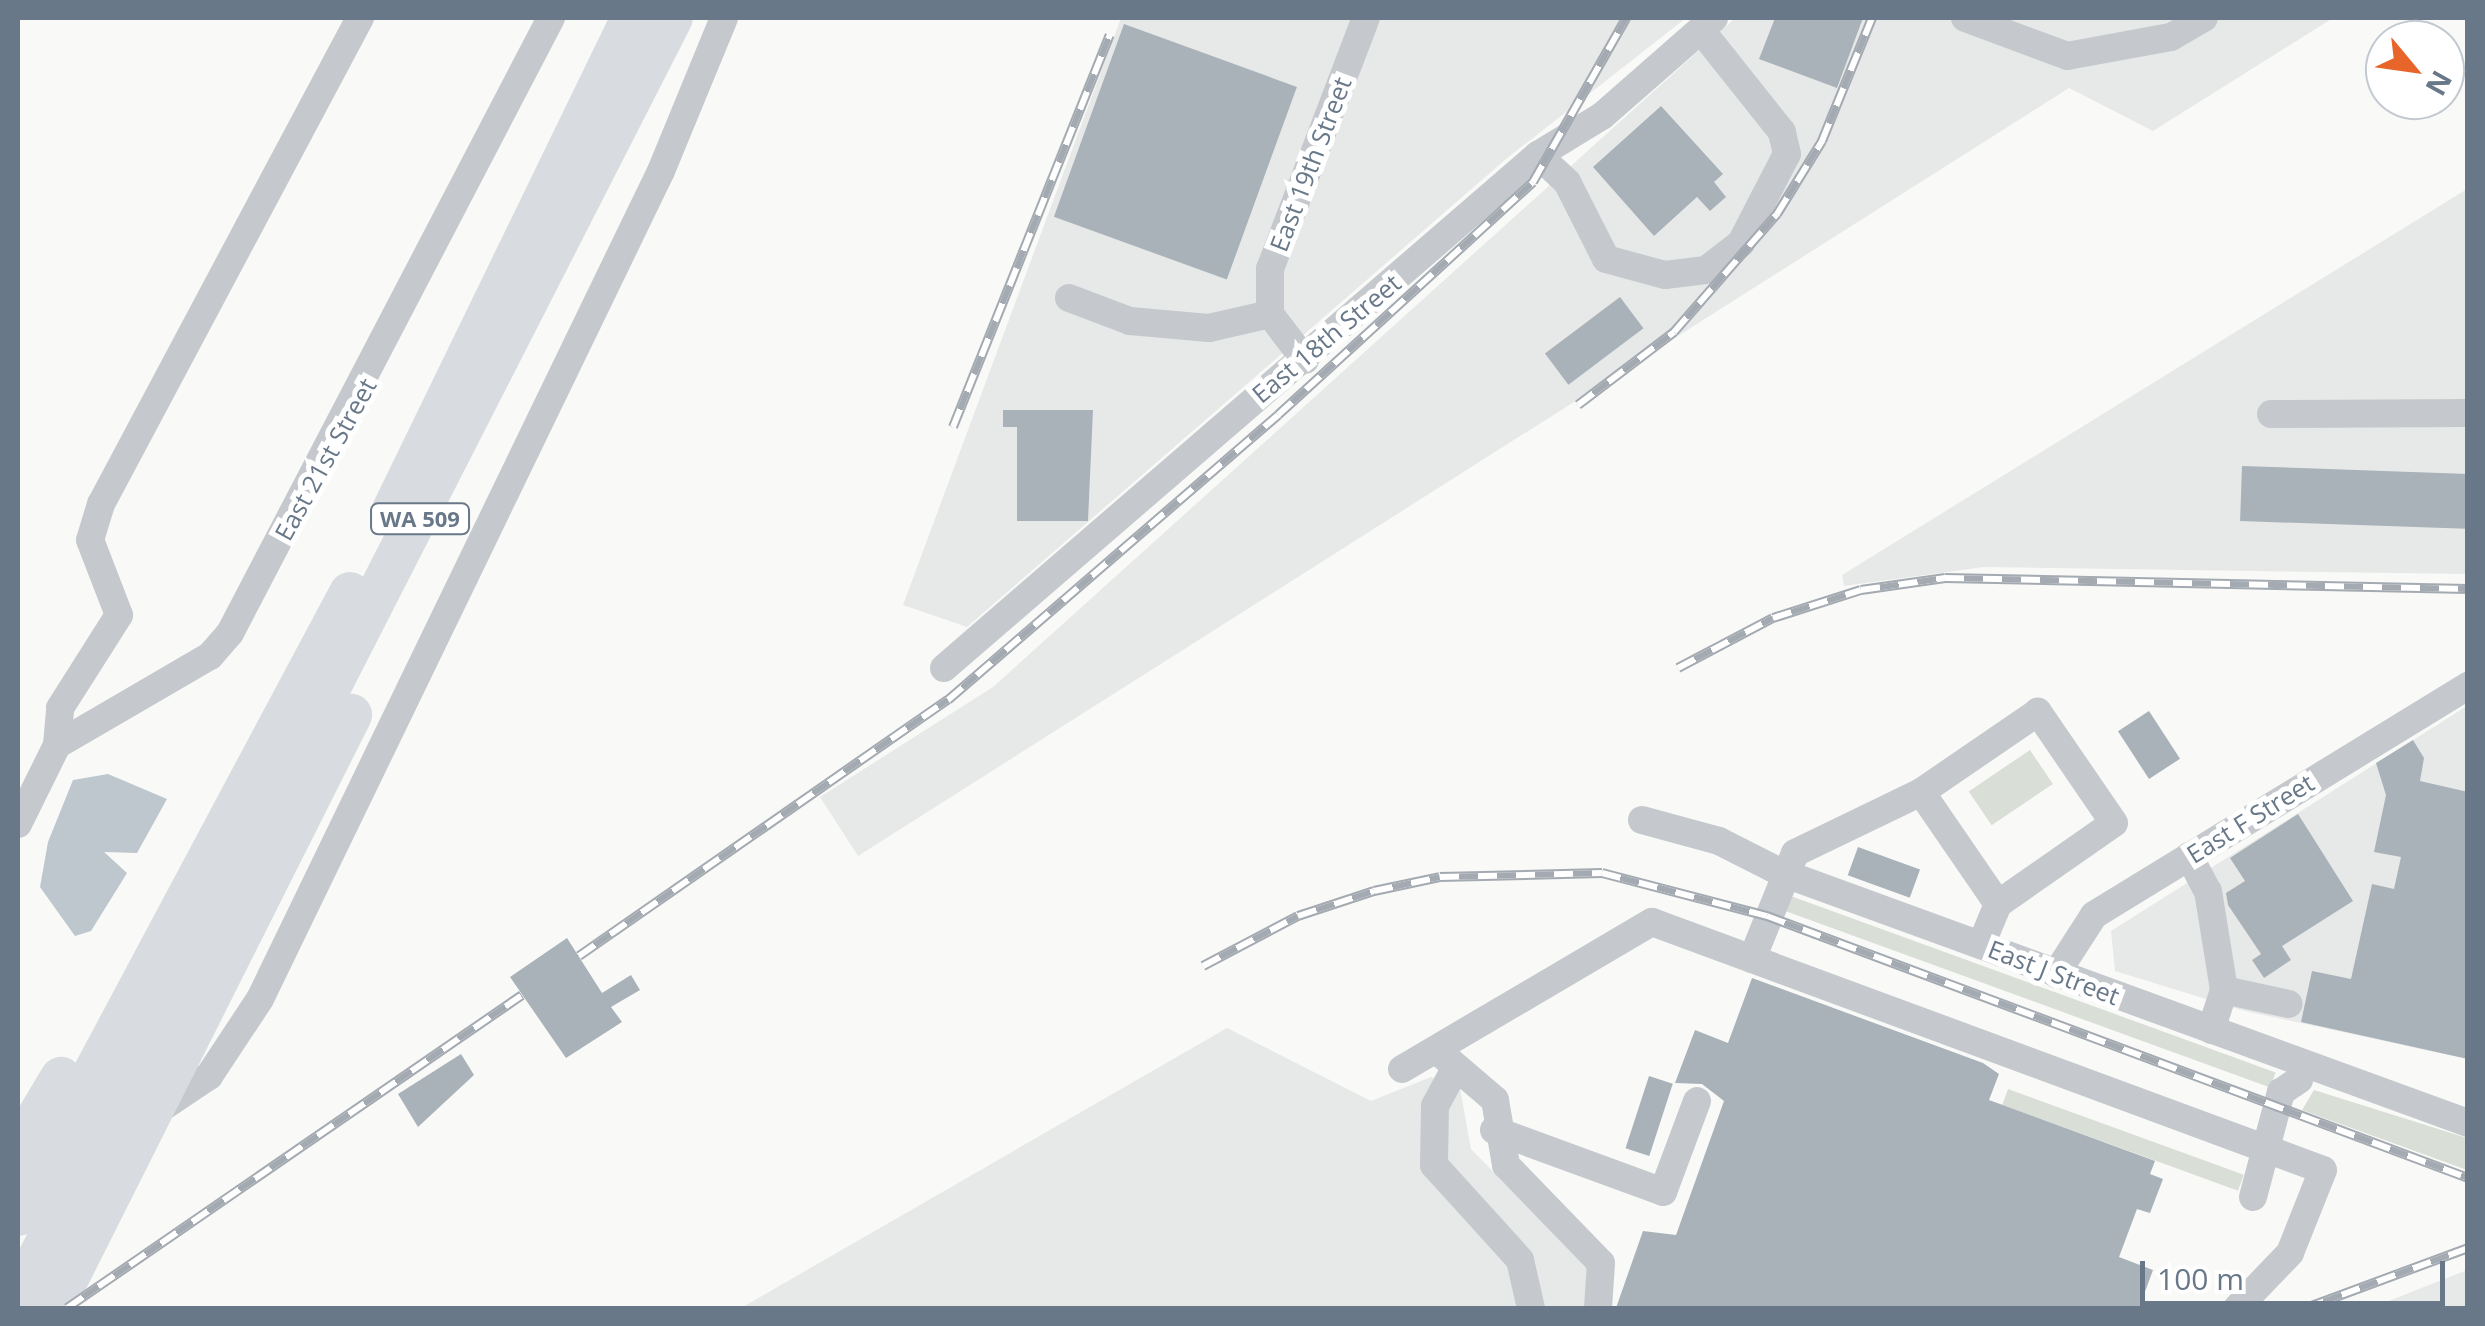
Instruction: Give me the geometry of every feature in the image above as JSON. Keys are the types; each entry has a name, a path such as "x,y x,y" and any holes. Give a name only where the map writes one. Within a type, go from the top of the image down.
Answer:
{"highway":[{"name":"WA 509","path":"149,1010 288,705 632,18"},
{"path":"18,1215 149,1010 481,456 578,216 672,18"},
{"path":"18,1152 149,1010"},
{"path":"18,1298 149,1010"},
{"path":"52,1308 149,1010"}],"street":[{"path":"18,824 57,744 60,708 119,615 90,540 101,504 360,18"},
{"name":"East 21st Street","path":"57,744 210,656 230,634 552,18"},
{"path":"18,1152 73,1154 179,1100 209,1076 260,1000 661,171 724,18"},
{"name":"East 19th Street","path":"1270,314 1270,269 1290,206 1366,18"},
{"path":"1965,18 2066,56 2171,37 2204,18"},
{"path":"1538,155 1567,182 1606,259 1665,275 1706,270 1740,243 1787,154 1782,132 1708,24"},
{"name":"East 18th Street","path":"944,668 1538,155 1602,116 1708,24"},
{"path":"1068,298 1130,320 1209,328 1270,314 1305,360"},
{"path":"2271,414 2468,414"},
{"name":"East F Street","path":"2056,974 2094,915 2468,686"},
{"path":"1752,959 1780,872 1795,853 1921,792 2038,712 2114,823 1998,904 1981,945"},
{"path":"1921,792 1998,904"},
{"name":"East J Street","path":"1642,820 1719,841 1780,872 2211,1030 2302,1072 2468,1123"},
{"path":"2189,856 2208,890 2224,990 2211,1030"},
{"path":"1402,1069 1448,1060 1652,922 2323,1170 2290,1253 2236,1308"},
{"path":"2224,990 2290,1004"},
{"path":"1448,1060 1496,1100 1494,1130 1506,1165 1600,1263 1598,1308"},
{"path":"1448,1060 1435,1106 1434,1165 1520,1260 1531,1308"},
{"path":"2254,1196 2270,1148 2282,1141 2302,1072"},
{"path":"1494,1130 1663,1192 1697,1101"}],"shaded area":[{"path":"1121,18 1686,18 1506,159 967,627 903,605"},
{"path":"1735,18 2333,18 2153,131 2069,88 858,856 820,797 993,687"},
{"path":"2467,189 2467,574 1984,567 1844,586 1842,575"},
{"path":"2467,706 2467,1059 2245,1011 2115,971 2111,931"},
{"path":"2030,750 2053,784 1992,825 1969,791"},
{"path":"108,774 167,799 137,853 104,852 127,873 91,931 75,936 40,887 48,842 73,780"},
{"path":"1788,895 2276,1073 2270,1088 1783,910"},
{"path":"1227,1028 1371,1101 1431,1077 1460,1088 1471,1149 1591,1271 1588,1308 741,1308"},
{"path":"2008,1089 2244,1175 2238,1191 2002,1105"},
{"path":"2314,1090 2467,1138 2467,1170 2302,1110"},
{"path":"2467,1270 2467,1308 2371,1308"}],"building":[{"path":"1775,18 1863,18 1837,88 1759,59"},
{"path":"1124,24 1297,87 1227,280 1054,217"},
{"path":"1661,106 1723,174 1714,182 1726,197 1710,211 1697,197 1654,236 1593,167"},
{"path":"1620,297 1643,328 1568,385 1545,354"},
{"path":"1003,410 1093,410 1088,521 1017,521 1017,427 1003,427"},
{"path":"2242,466 2468,474 2466,529 2240,521"},
{"path":"2149,711 2180,759 2149,779 2118,731"},
{"path":"2413,740 2424,758 2420,781 2468,792 2468,1059 2301,1022 2312,971 2351,979 2372,884 2394,889 2401,857 2374,852 2386,795 2376,763"},
{"path":"2298,814 2353,901 2282,946 2291,960 2264,978 2252,960 2261,954 2228,905 2226,893 2245,881 2230,858"},
{"path":"1858,847 1920,870 1910,898 1848,875"},
{"path":"567,938 602,993 631,975 640,990 611,1007 622,1022 566,1058 510,977"},
{"path":"1752,978 1983,1063 1999,1074 1989,1100 2155,1161 2150,1174 2163,1179 2150,1213 2137,1209 2119,1257 2153,1270 2139,1308 1616,1308 1643,1231 1676,1235 1724,1101 1702,1084 1675,1083 1695,1030 1728,1043"},
{"path":"461,1054 474,1075 418,1127 398,1094"},
{"path":"1649,1076 1673,1084 1649,1156 1626,1148"}],"railway":[{"path":"579,956 948,700 1278,415 1533,182 1626,18"},
{"path":"1578,405 1674,332 1777,214 1822,141 1872,18"},
{"path":"953,427 1110,35"},
{"path":"1678,668 1773,618 1861,590 1945,578 2468,589"},
{"path":"1203,966 1298,916 1374,891 1440,877 1602,873 1767,916 2468,1178"},
{"path":"67,1308 522,995"},
{"path":"2306,1308 2468,1248"}]}
